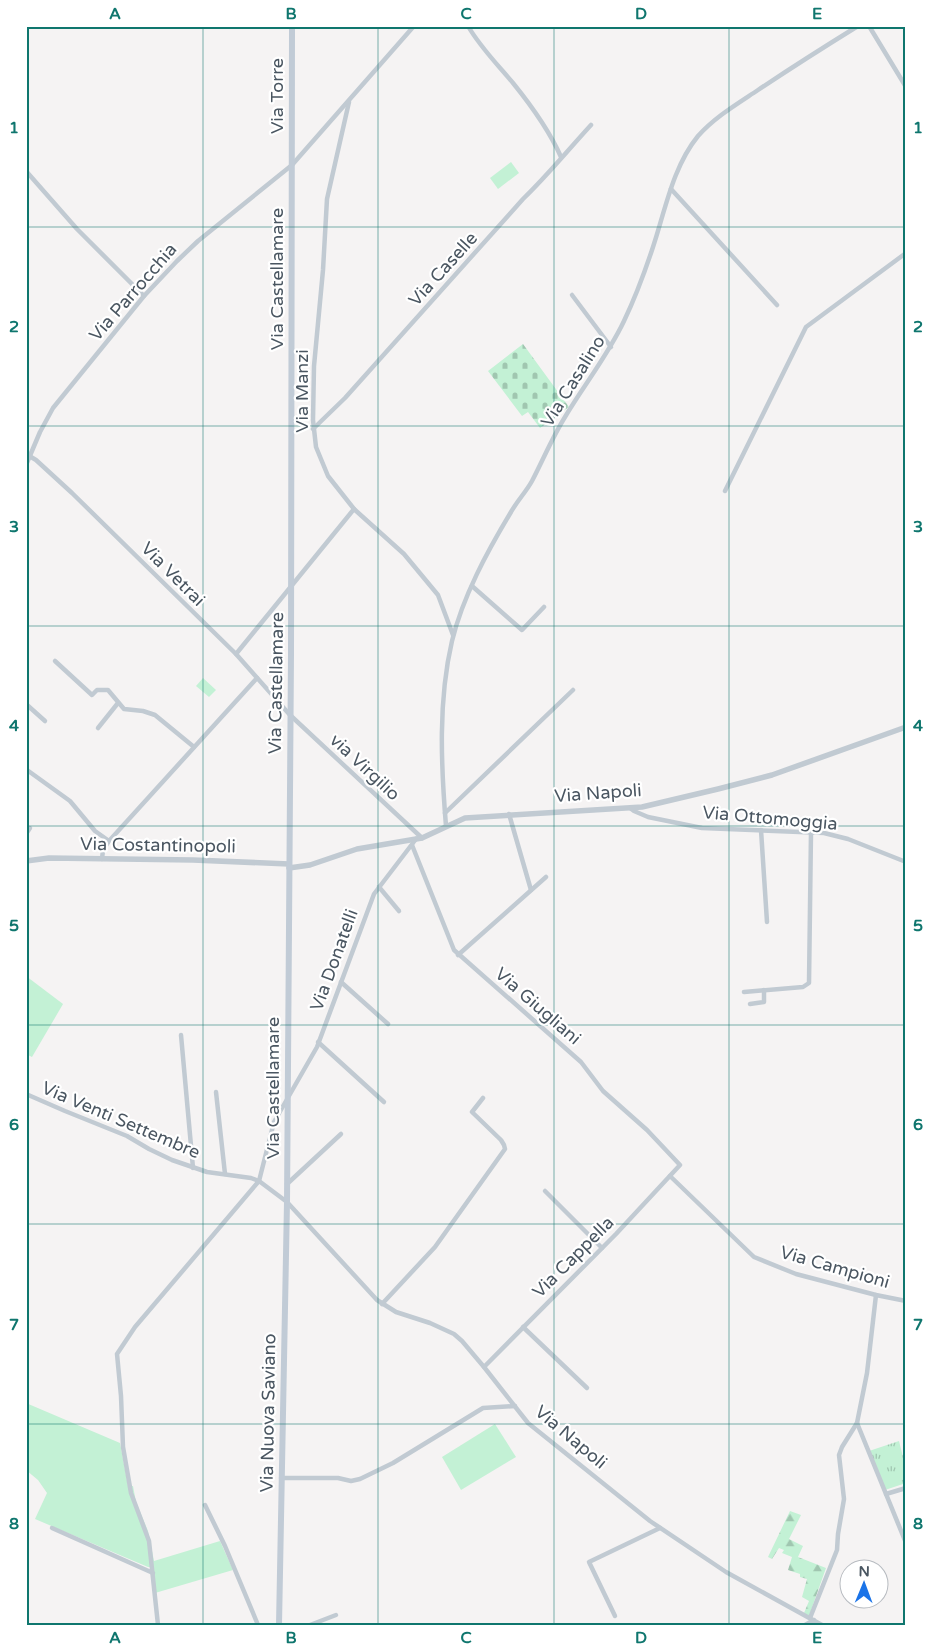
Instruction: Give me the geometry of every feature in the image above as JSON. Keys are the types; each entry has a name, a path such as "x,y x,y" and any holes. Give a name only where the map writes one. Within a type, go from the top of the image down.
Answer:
{"main road":[{"name":"Via Torre","path":"292,26 292,165"},
{"name":"Via Castellamare","path":"286,1202 292,585 292,165"},
{"name":"Via Nuova Saviano","path":"279,1625 286,1202"}],"street":[{"name":"Via Parrocchia","path":"26,465 28,457 53,408 144,296 171,266 198,241 292,165 414,26"},
{"path":"468,26 477,41 532,109 556,146 561,158"},
{"name":"Via Casalino","path":"446,826 443,776 444,703 453,637 479,568 512,510 531,482 565,416 610,347 634,299 680,165 698,137 727,110 858,26"},
{"path":"869,26 906,87"},
{"name":"Via Manzi","path":"349,101 327,199 323,270 314,366 313,429 316,447 328,476 354,509 404,554 438,595 453,637"},
{"name":"Via Caselle","path":"313,429 359,383 523,199 547,176 591,124"},
{"path":"26,171 77,229 144,296"},
{"path":"671,189 777,305"},
{"path":"725,491 806,327 906,253"},
{"path":"572,295 610,347"},
{"name":"Via Vetrai","path":"28,457 36,460 72,493 236,654 290,715"},
{"path":"236,654 354,509"},
{"path":"472,586 522,630 544,607"},
{"path":"55,660 92,695 97,690 108,690 124,709 143,711 155,715 194,747"},
{"path":"102,859 103,850 109,840 257,678"},
{"path":"445,814 573,690"},
{"path":"98,728 118,703"},
{"path":"26,704 45,720"},
{"name":"via Virgilio","path":"290,715 417,841"},
{"name":"Via Napoli","path":"289,866 310,865 357,849 417,841 465,818 630,808 670,800 754,780 906,727"},
{"path":"27,770 70,801 95,831 109,840"},
{"name":"Via Ottomoggia","path":"630,808 648,817 702,828 811,832 843,838 906,862"},
{"path":"509,814 531,890"},
{"path":"26,834 30,828"},
{"path":"761,830 767,922"},
{"path":"744,992 803,987 809,984 811,832"},
{"name":"Via Donatelli","path":"258,1181 274,1122 318,1042 374,894 417,841"},
{"name":"Via Giugliani","path":"417,841 454,950 458,955 581,1062 603,1090 647,1130 680,1165"},
{"name":"Via Costantinopoli","path":"26,861 48,858 193,860 289,866"},
{"path":"458,955 546,877"},
{"path":"379,887 399,911"},
{"path":"341,982 388,1024"},
{"path":"750,1004 764,1002 764,990"},
{"path":"181,1035 193,1168"},
{"path":"318,1042 384,1102"},
{"path":"216,1092 225,1174"},
{"name":"Via Venti Settembre","path":"26,1094 109,1128 127,1136 149,1150 193,1168 251,1178 286,1202"},
{"path":"382,1304 435,1247 505,1149 502,1140 472,1112 483,1098"},
{"path":"287,1184 340,1134"},
{"name":"Via Cappella","path":"484,1367 602,1248 680,1165"},
{"name":"Via Campioni","path":"670,1176 754,1256 796,1274 876,1295 906,1300"},
{"path":"158,1625 154,1573 148,1536 131,1493 122,1439 121,1396 117,1354 136,1327 258,1181"},
{"path":"545,1191 602,1248"},
{"name":"Via Napoli","path":"286,1202 382,1304 396,1312 420,1319 454,1334 484,1367 528,1423 660,1528 726,1572 822,1625"},
{"path":"805,1625 812,1619 837,1550 844,1499 839,1455 857,1423 867,1373 876,1295"},
{"path":"524,1327 587,1388"},
{"path":"281,1478 338,1478 351,1481 360,1479 393,1462 483,1408 515,1406"},
{"path":"857,1423 906,1543"},
{"path":"886,1494 906,1488"},
{"path":"205,1505 225,1546 258,1625"},
{"path":"52,1528 154,1573"},
{"path":"615,1616 590,1562 660,1528"},
{"path":"310,1625 336,1615"}],"green space":[{"path":"511,162 519,173 498,189 490,178"},
{"path":"523,344 569,407 540,428 528,412 522,416 488,371"},
{"path":"203,678 216,690 209,697 196,686"},
{"path":"26,976 63,1004 32,1057 26,1054"},
{"path":"26,1403 120,1443 128,1486 133,1486 136,1502 148,1531 154,1561 220,1541 233,1570 155,1593 153,1567 148,1567 35,1519 47,1493 38,1480 26,1470"},
{"path":"495,1424 516,1457 461,1490 442,1457"},
{"path":"899,1441 906,1469 906,1483 885,1490 869,1451"},
{"path":"790,1511 801,1515 789,1539 803,1546 798,1557 826,1568 809,1616 804,1613 809,1601 802,1597 807,1579 800,1577 800,1574 788,1570 792,1557 782,1553 784,1550 779,1548 772,1559 768,1557"}]}
